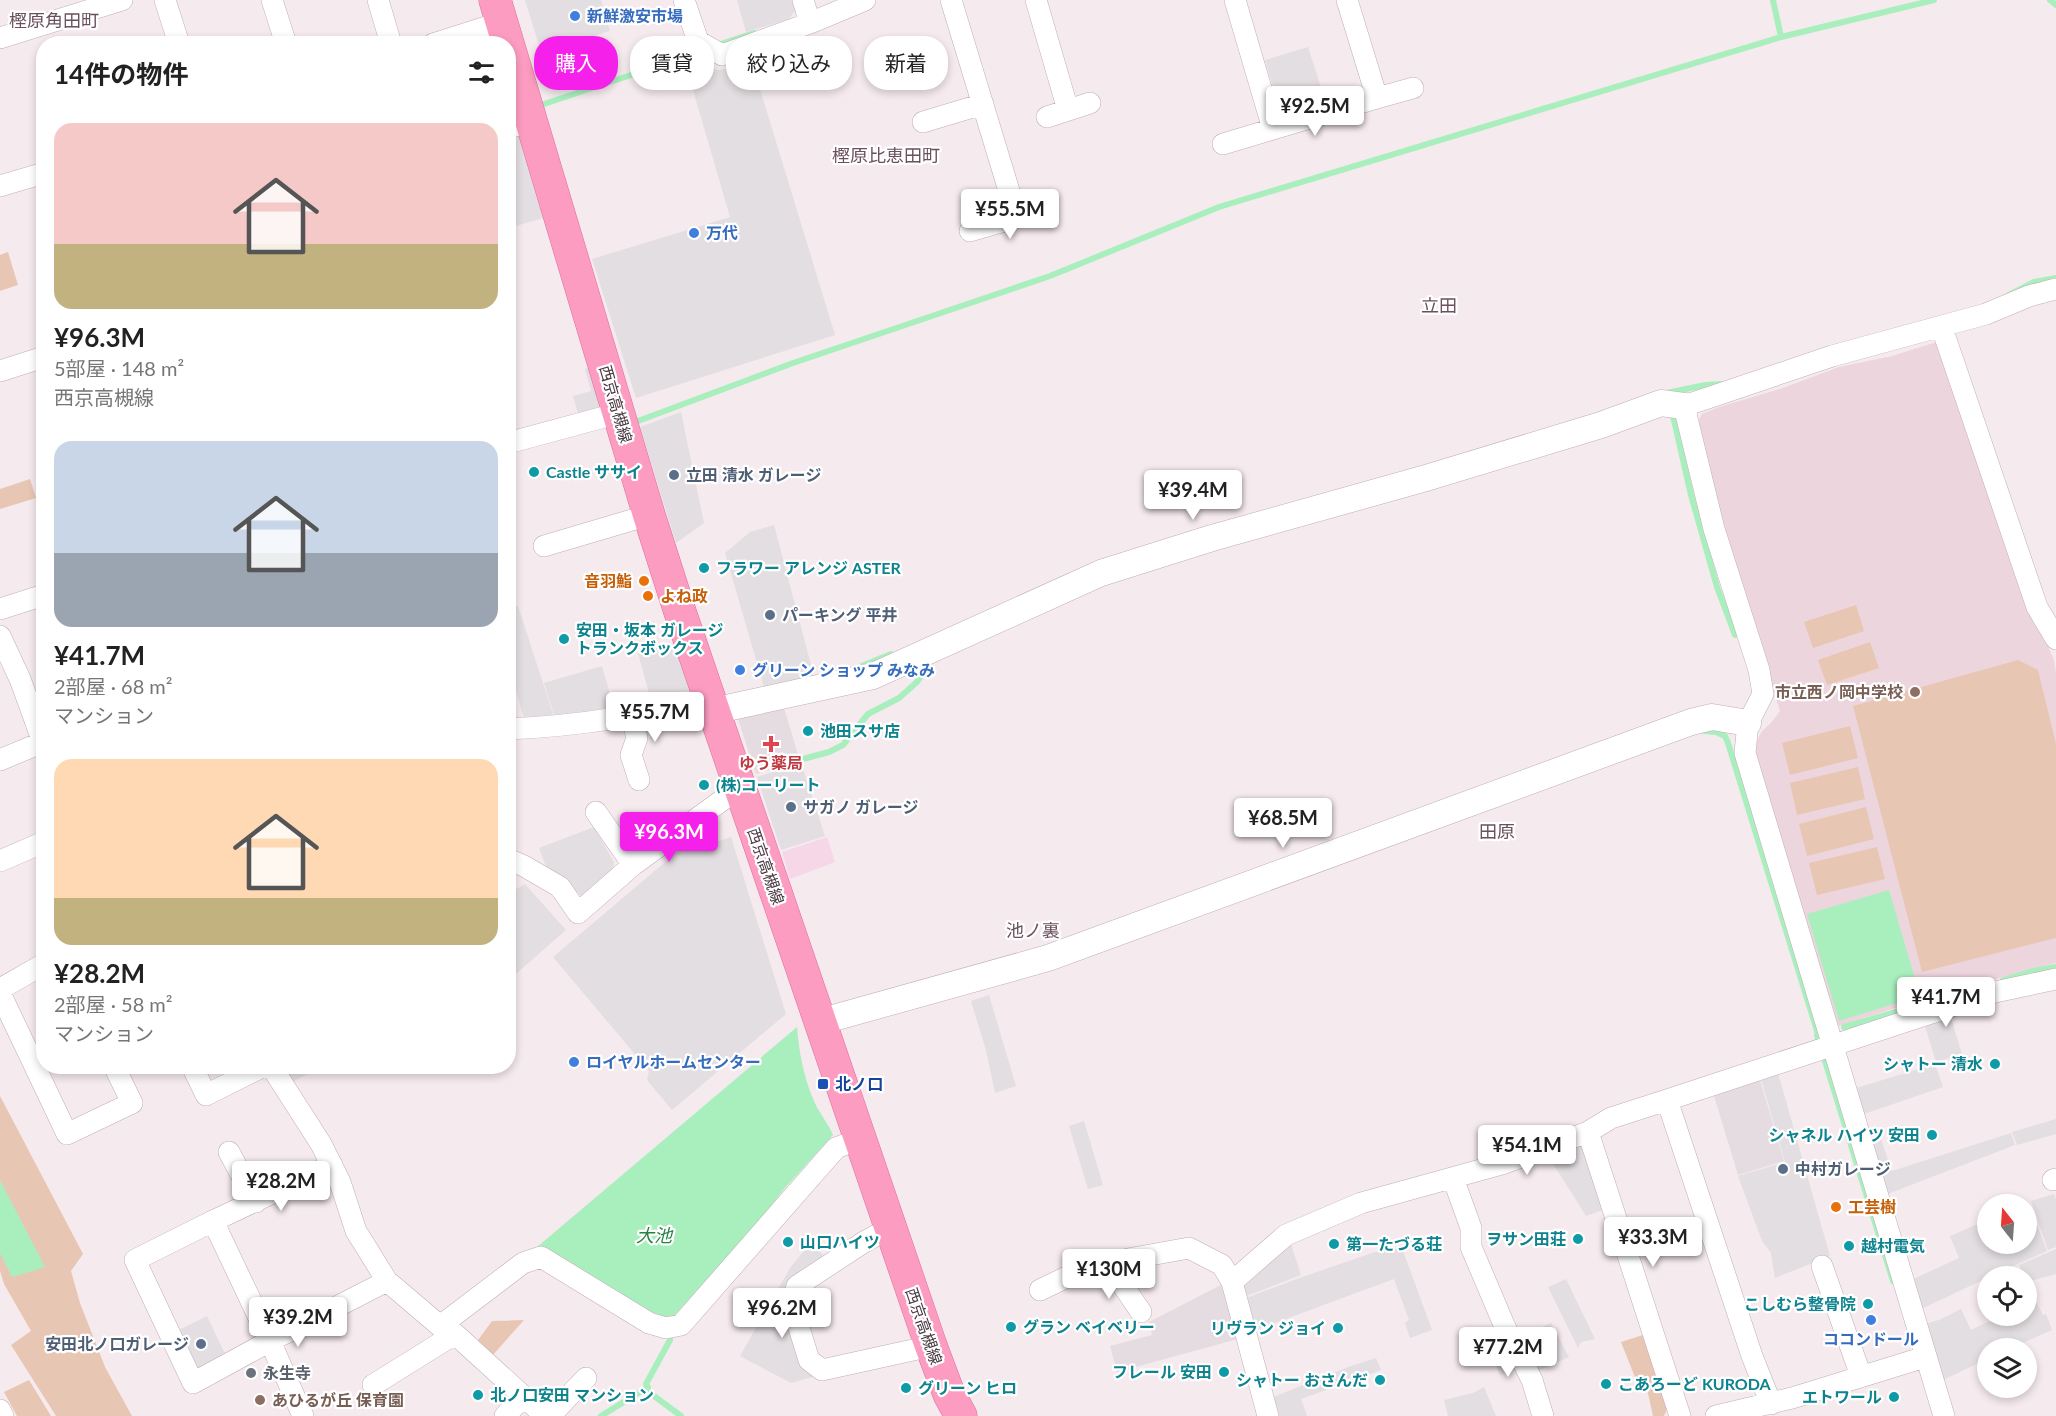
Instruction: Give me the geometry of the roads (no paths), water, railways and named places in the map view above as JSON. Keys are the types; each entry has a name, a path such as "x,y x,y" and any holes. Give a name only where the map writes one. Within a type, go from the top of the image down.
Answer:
{"main road":[{"name":"西京高槻線","path":"499,11 504,36"},
{"name":"西京高槻線","path":"516,99 521,125 619,413 649,515 739,788 931,1346 949,1394 961,1416"}],"street":[{"path":"0,38 122,0"},
{"path":"165,0 176,36"},
{"path":"272,0 283,36"},
{"path":"378,0 389,36"},
{"path":"684,0 698,41 722,55 865,0"},
{"path":"802,0 810,23"},
{"path":"951,0 1017,217"},
{"path":"1036,0 1068,110"},
{"path":"1235,0 1273,129"},
{"path":"1347,0 1377,98"},
{"path":"449,36 499,11"},
{"path":"1223,144 1413,88"},
{"path":"1047,117 1090,103"},
{"path":"923,122 983,104"},
{"path":"0,186 36,175"},
{"path":"970,231 1039,211"},
{"path":"516,729 545,728 632,717 873,676 1101,573 1212,538 1426,478 1601,425 1661,403 1684,406 1832,356 1942,328 1986,314 2029,296 2056,289"},
{"path":"1942,328 2037,606 2056,639"},
{"path":"0,370 36,359"},
{"path":"1684,406 1714,529 1759,670 1763,694 1748,723 1745,753 1824,1048 1944,1416"},
{"path":"516,441 619,413"},
{"path":"544,546 649,515"},
{"path":"0,609 36,598"},
{"path":"0,636 20,679 36,724"},
{"path":"632,717 637,738 631,755 639,780"},
{"path":"819,1022 1048,958 1691,722 1712,717 1748,723"},
{"path":"0,760 36,746"},
{"path":"516,862 560,888 578,913 633,865 739,788"},
{"path":"596,812 633,865"},
{"path":"0,861 36,845"},
{"path":"36,969 0,991 36,1068"},
{"path":"1232,1282 1286,1235 1361,1203 1502,1164 1588,1132 1611,1118 1995,992 2056,979"},
{"path":"39,1074 67,1134 132,1103 118,1074"},
{"path":"196,1074 206,1095 248,1074"},
{"path":"276,1074 321,1144 340,1182 356,1231 387,1281 548,1416 586,1378"},
{"path":"1667,1100 1752,1356 1771,1404"},
{"path":"1588,1132 1680,1416"},
{"path":"373,1385 447,1330 523,1263 541,1257 649,1323 666,1328 681,1325 836,1148 859,1138"},
{"path":"229,1152 256,1202"},
{"path":"332,1166 135,1260 193,1383 387,1281"},
{"path":"1453,1178 1471,1228 1472,1247 1505,1327 1532,1380 1543,1416"},
{"path":"213,1221 303,1416"},
{"path":"890,1228 864,1242 797,1286 792,1305 810,1360 822,1370 931,1346"},
{"path":"1040,1290 1071,1275 1128,1259 1189,1248 1222,1265 1232,1282 1268,1416"},
{"path":"1109,1265 1141,1312"},
{"path":"1822,1266 1861,1376"},
{"path":"1716,1416 1771,1404 1924,1357"},
{"path":"505,1416 523,1397"},
{"path":"0,1410 3,1416"}],"water":[{"path":"1889,890 1920,996 1839,1021 1807,914"},
{"name":"大池","path":"797,1027 807,1083 833,1135 674,1316 661,1317 537,1247"},
{"path":"0,1180 45,1267 12,1277 0,1253"}],"waterway":[{"path":"1773,0 1781,37"},
{"path":"638,421 793,363 1050,276 1219,207 1781,37 1934,0"},
{"path":"2050,0 2056,5"},
{"path":"715,46 754,33"},
{"path":"544,104 630,75"},
{"path":"2009,295 2034,282 2056,278"},
{"path":"1667,393 1722,384"},
{"path":"1666,413 1672,415 1674,420 1691,495 1717,587 1735,635"},
{"path":"859,667 891,654"},
{"path":"803,759 829,752 843,745 868,714 899,698 917,682 931,661"},
{"path":"1704,731 1716,732 1725,736 1728,743 1818,1034"},
{"path":"2003,980 2056,967"},
{"path":"1844,1027 1945,998"},
{"path":"1817,1035 1893,1281"},
{"path":"670,1340 646,1384 650,1393 681,1416"},
{"path":"601,1416 648,1387"}],"place":[{"name":"新鮮激安市場","path":"575,16"},
{"name":"万代","path":"694,233"},
{"name":"Castle ササイ","path":"534,472"},
{"name":"立田 清水 ガレージ","path":"674,475"},
{"name":"フラワー アレンジ ASTER","path":"704,568"},
{"name":"音羽鮨","path":"644,581"},
{"name":"よね政","path":"648,596"},
{"name":"パーキング 平井","path":"770,615"},
{"name":"安田・坂本 ガレージ トランクボックス","path":"564,639"},
{"name":"グリーン ショップ みなみ","path":"740,670"},
{"name":"市立西ノ岡中学校","path":"1915,692"},
{"name":"池田スサ店","path":"808,731"},
{"name":"ゆう薬局","path":"771,744"},
{"name":"(株)コーリート","path":"704,785"},
{"name":"サガノ ガレージ","path":"791,807"},
{"name":"ロイヤルホームセンター","path":"574,1062"},
{"name":"シャトー 清水","path":"1995,1064"},
{"name":"北ノ口","path":"823,1084"},
{"name":"シャネル ハイツ 安田","path":"1932,1135"},
{"name":"中村ガレージ","path":"1783,1169"},
{"name":"工芸樹","path":"1836,1207"},
{"name":"ヲサン田荘","path":"1578,1239"},
{"name":"山口ハイツ","path":"788,1242"},
{"name":"第一たづる荘","path":"1334,1244"},
{"name":"越村電気","path":"1849,1246"},
{"name":"こしむら整骨院","path":"1868,1304"},
{"name":"ココンドール","path":"1871,1320"},
{"name":"グラン ベイベリー","path":"1011,1327"},
{"name":"リヴラン ジョイ","path":"1338,1328"},
{"name":"安田北ノ口ガレージ","path":"201,1344"},
{"name":"フレール 安田","path":"1224,1372"},
{"name":"永生寺","path":"251,1373"},
{"name":"シャトー おさんだ","path":"1380,1380"},
{"name":"こあろーど KURODA","path":"1606,1384"},
{"name":"グリーン ヒロ","path":"906,1388"},
{"name":"北ノ口安田 マンション","path":"478,1395"},
{"name":"エトワール","path":"1894,1397"},
{"name":"あひるが丘 保育園","path":"260,1400"}],"district":[{"name":"樫原角田町","path":"54,21"},
{"name":"樫原比恵田町","path":"886,156"},
{"name":"立田","path":"1439,306"},
{"name":"田原","path":"1497,832"},
{"name":"池ノ裏","path":"1033,931"}]}
